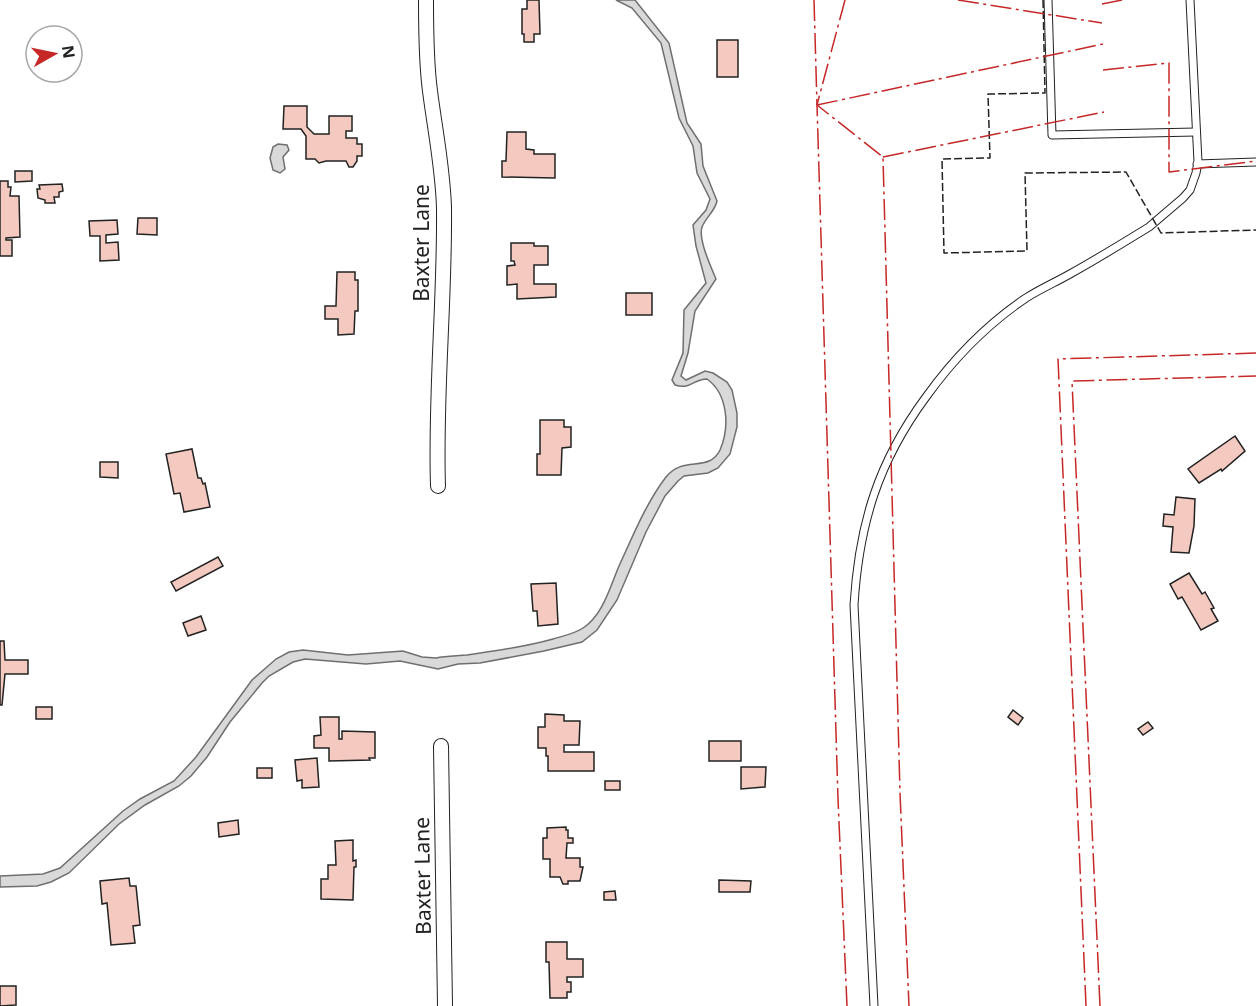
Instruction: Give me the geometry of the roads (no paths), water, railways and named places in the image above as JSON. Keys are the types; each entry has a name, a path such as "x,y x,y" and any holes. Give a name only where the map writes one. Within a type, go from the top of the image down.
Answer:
{"street":[{"name":"Baxter Lane","path":"426,0 428,77 438,143 444,207 443,299 438,392 438,486"},
{"name":"Baxter Lane","path":"441,746 445,1006"}],"lane":[{"path":"1048,0 1052,135 1196,132"},
{"path":"874,1006 854,605 860,549 867,515 886,460 908,421 942,374 969,345 1028,297 1149,227 1167,214 1190,190 1197,164 1190,0"},
{"path":"1197,164 1256,162"}]}
